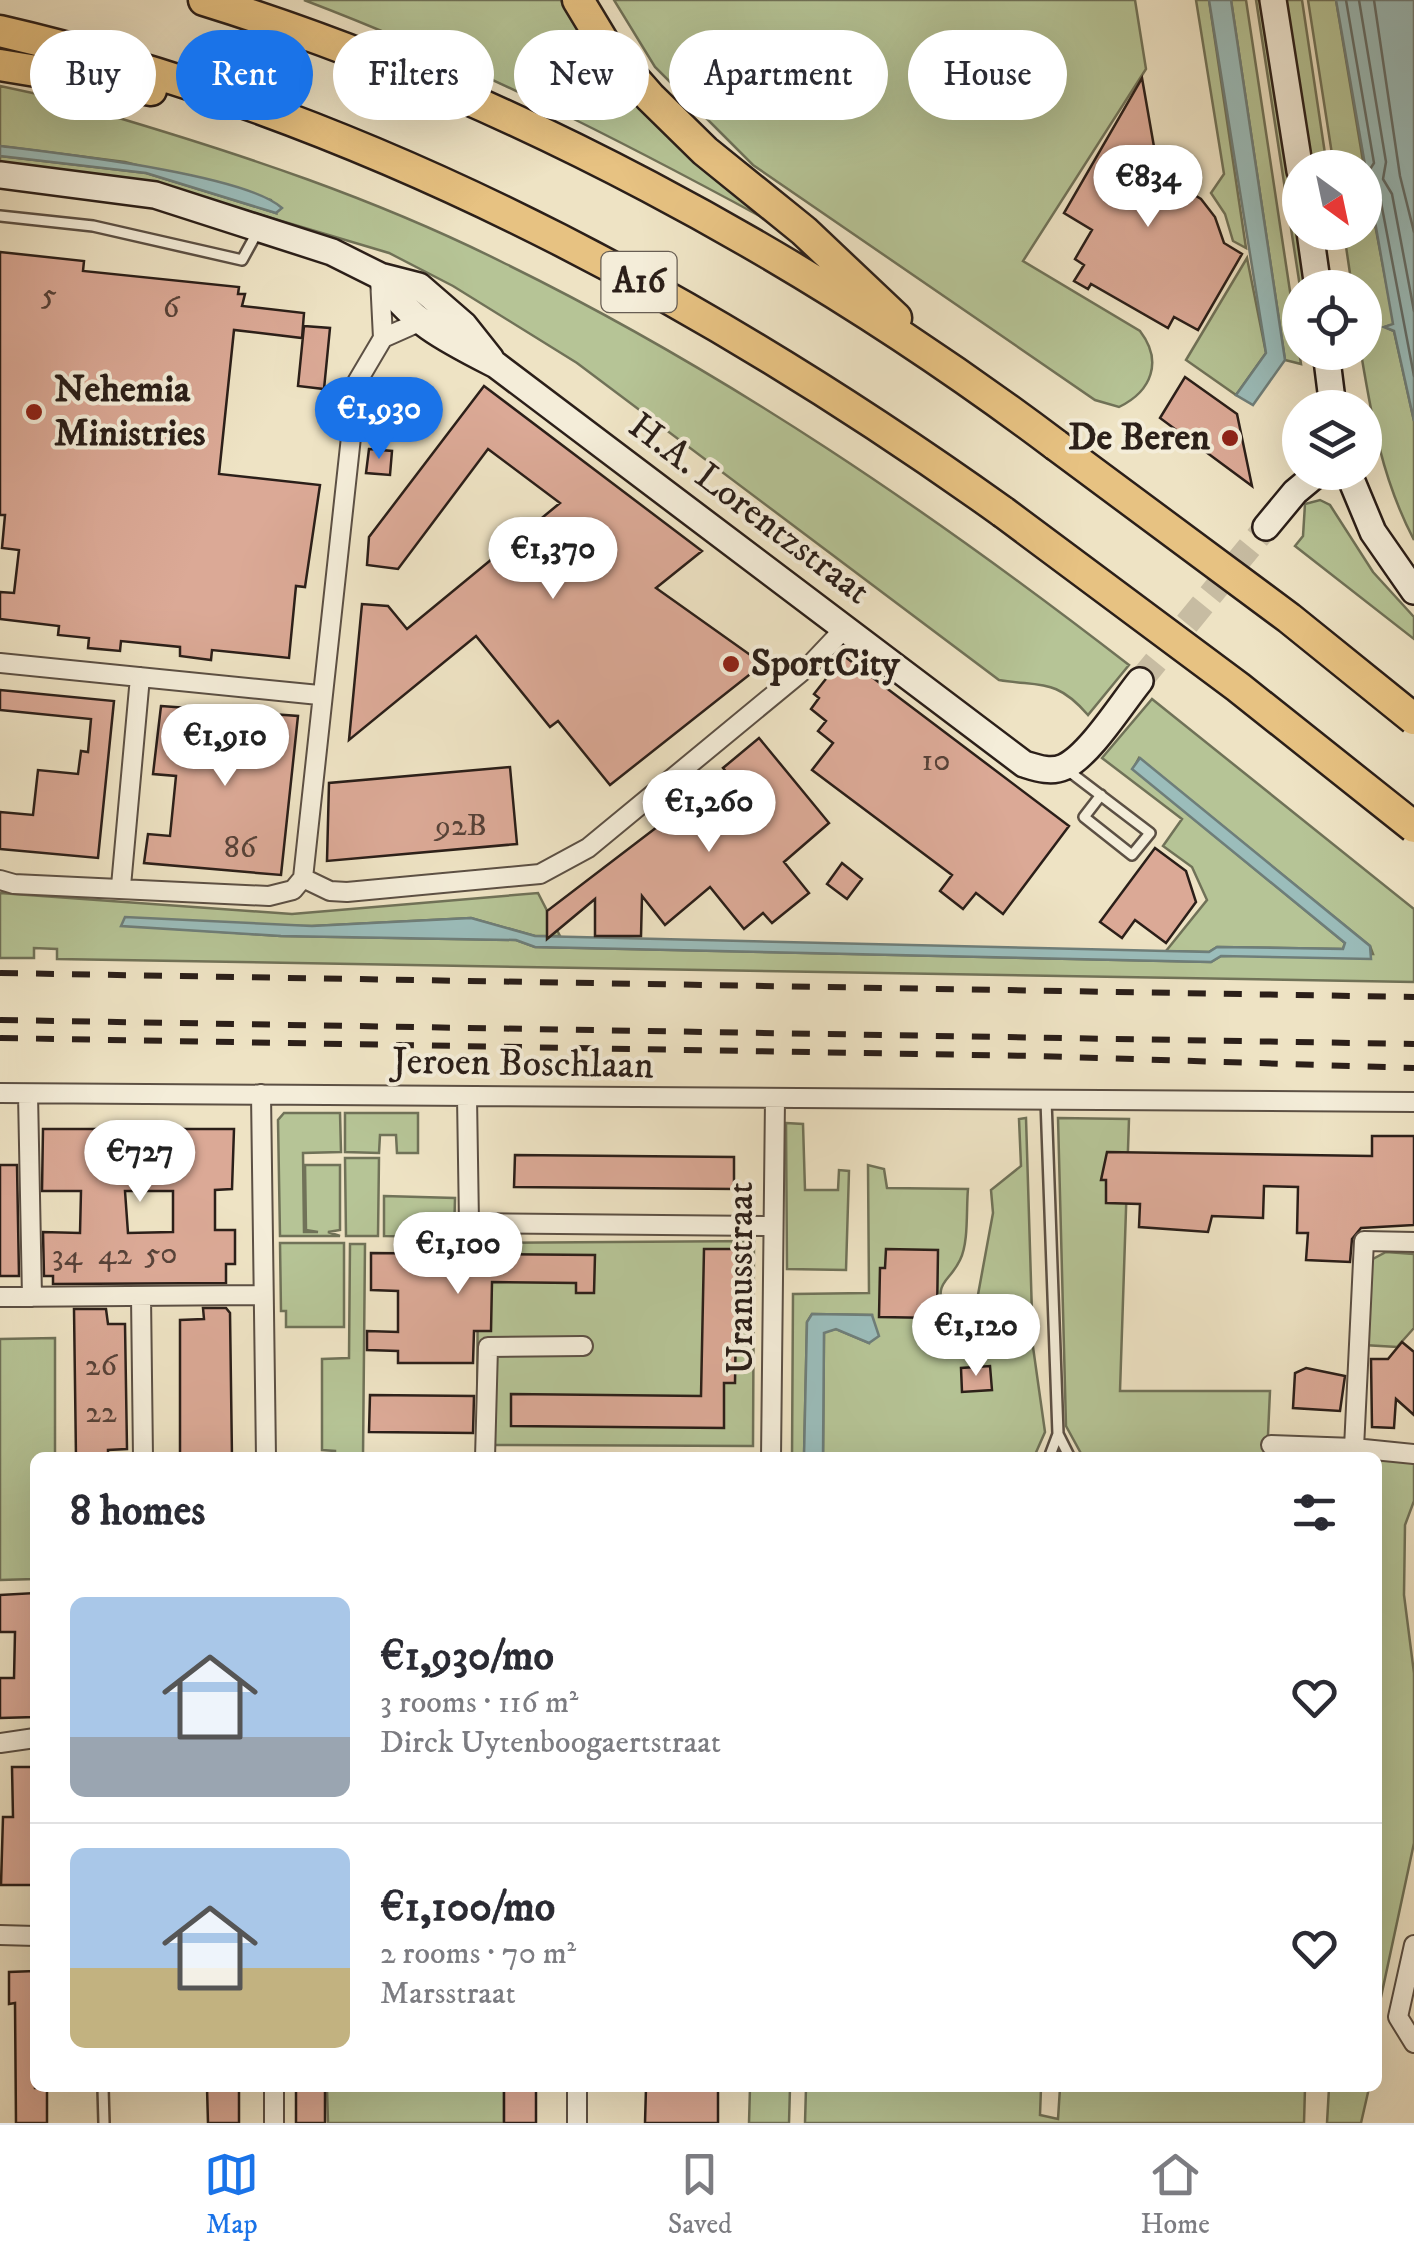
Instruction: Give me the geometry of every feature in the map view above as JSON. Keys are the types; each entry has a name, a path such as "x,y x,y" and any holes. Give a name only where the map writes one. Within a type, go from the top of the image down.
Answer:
{"highway":[{"name":"A16","path":"204,0 390,66 694,212 945,365 1289,618 1414,718"},
{"name":"A16","path":"578,0 607,48 650,97 719,163 804,231 945,365"},
{"name":"A16","path":"0,32 176,85"},
{"name":"A16","path":"0,66 176,94"},
{"name":"A16","path":"284,120 415,171 548,233 761,351 1003,512 1238,687 1414,827"}],"street":[{"path":"1273,0 1297,150"},
{"name":"H.A. Lorentzstraat","path":"0,175 125,189 260,228 358,262 380,276 419,286 476,336 496,365"},
{"path":"380,276 382,338"},
{"name":"H.A. Lorentzstraat","path":"380,276 400,307 419,322 451,344 496,365 1024,764 1043,770 1064,767"},
{"path":"0,880 14,884 122,886 269,896 293,890 303,878 319,695 354,396 360,370 382,338 419,322"},
{"path":"1266,527 1297,490"},
{"path":"1356,490 1373,532 1414,591"},
{"path":"303,878 330,890 347,892 554,871 588,848 810,664 845,628"},
{"path":"0,663 319,695"},
{"path":"122,886 140,678"},
{"path":"1064,767 1082,752 1140,682"},
{"name":"Jeroen Boschlaan","path":"0,1094 1414,1102"},
{"path":"28,1094 32,1297"},
{"path":"260,1094 266,1452"},
{"path":"468,1097 469,1223 773,1226"},
{"name":"Uranusstraat","path":"772,1452 775,1098"},
{"path":"1354,1448 1364,1241 1414,1242"},
{"path":"0,1297 263,1295"},
{"path":"141,1296 143,1452"},
{"path":"485,1452 488,1347 584,1346"},
{"path":"1271,1445 1414,1454"},
{"path":"0,1743 30,1739"},
{"path":"0,1935 30,1936"},
{"path":"1414,1945 1398,2017 1414,2043"},
{"path":"274,2092 274,2123"},
{"path":"576,2123 577,2092"}],"lane":[{"path":"0,216 93,226 242,260 260,228"},
{"path":"1064,767 1101,795 1150,834 1132,855 1084,816 1101,795"},
{"path":"1046,1100 1058,1434 1051,1452"},
{"path":"1058,1434 1067,1452"},
{"path":"103,2092 104,2123"}],"green space":[{"path":"304,0 561,0 580,30 514,30 514,90 494,81 494,30 380,30"},
{"path":"614,0 1135,0 1146,69 1023,261 1140,331 1151,353 1146,384 1119,407 1095,400 753,165 708,120 888,120 888,30 669,30 669,81 649,57 649,30 632,30"},
{"path":"1196,0 1209,0 1246,248 1233,241 1225,214 1211,193 1224,174"},
{"path":"1231,0 1246,0 1287,270 1282,270 1282,340"},
{"path":"1256,0 1263,0 1285,150 1282,150 1282,170"},
{"path":"1285,0 1302,0 1324,150 1309,150"},
{"path":"1308,0 1336,0 1361,150 1331,150"},
{"path":"0,86 30,92 30,120 125,120 308,180 457,241 589,306 749,399 981,554 1129,665 1088,715 1057,690 999,680 577,363 453,286 389,253 154,183 0,162 0,156 146,173 276,213 271,200 125,162 0,146"},
{"path":"649,105 780,227 575,120 649,120"},
{"path":"1294,250 1300,250 1303,270 1297,270"},
{"path":"1347,250 1380,250 1394,324 1385,327 1394,331 1414,421 1414,540 1382,456 1382,390 1368,390 1364,370 1382,370 1382,270 1349,270"},
{"path":"1247,258 1266,353 1236,395 1186,360"},
{"path":"1320,500 1330,505 1373,572 1414,617 1414,639 1295,546 1303,536 1305,504"},
{"path":"1152,699 1414,909 1414,982 57,959 57,949 34,948 34,958 0,958 0,893 292,914 538,893 560,936 535,936 471,918 312,926 121,925 281,936 516,940 535,947 1211,962 1221,956 1373,954 1370,946 1139,758 1133,769 1345,943 1343,949 1217,947 1209,952 1166,951 1207,900 1192,867 1163,846 1182,819 1102,758"},
{"path":"284,1113 340,1113 341,1152 303,1153 304,1232 318,1232 306,1230 305,1165 340,1165 340,1230 328,1232 340,1236 280,1236 278,1120"},
{"path":"345,1113 418,1113 418,1153 397,1153 396,1135 380,1135 379,1153 345,1152"},
{"path":"1026,1118 1033,1347 1045,1432 1036,1452 823,1452 824,1332 836,1329 869,1343 872,1315 812,1314 807,1322 804,1452 792,1452 793,1294 869,1293 868,1165 884,1169 887,1188 968,1189 963,1253 941,1289 945,1316 960,1317 975,1311 993,1213 991,1190 1021,1166 1019,1119"},
{"path":"1058,1118 1129,1119 1120,1391 1270,1391 1267,1452 1080,1452 1066,1426"},
{"path":"786,1123 803,1124 805,1190 838,1190 839,1170 849,1171 846,1270 787,1269"},
{"path":"345,1158 379,1158 378,1236 346,1236"},
{"path":"384,1196 455,1198 454,1237 384,1236"},
{"path":"754,1241 753,1446 477,1445 478,1243"},
{"path":"280,1243 344,1243 344,1327 286,1327 286,1311 281,1311"},
{"path":"350,1244 365,1244 363,1452 322,1450 322,1359 349,1358"},
{"path":"1386,1252 1414,1254 1414,1328 1397,1347 1364,1345 1371,1260"},
{"path":"55,1338 55,1452 30,1452 30,1579 0,1580 0,1339"},
{"path":"1382,1459 1414,1461 1414,1501 1405,1525 1404,1595 1414,1673 1414,1843 1382,1992"},
{"path":"327,2092 504,2092 504,2123 328,2123"},
{"path":"750,2092 790,2092 789,2123 749,2123"},
{"path":"806,2092 1041,2092 1040,2115 1058,2119 1060,2092 1305,2092 1304,2123 805,2123"},
{"path":"1329,2092 1368,2092 1361,2123 1327,2123"}],"water":[{"path":"1209,0 1231,0 1282,340 1282,364 1253,405 1236,395 1266,353"},
{"path":"1336,0 1414,0 1414,421 1394,331 1384,327 1393,324 1380,250 1382,150 1362,150"},
{"path":"0,146 191,175 262,196 282,208 276,213 146,173 0,156"},
{"path":"1140,758 1370,946 1371,959 1221,956 1211,962 535,947 516,940 281,936 121,926 125,917 312,926 471,918 535,936 1209,952 1217,947 1343,949 1345,943 1132,769"},
{"path":"812,1314 872,1315 879,1336 869,1343 836,1329 824,1333 823,1452 804,1452 807,1322"}],"building":[{"path":"1142,78 1160,181 1201,199 1215,217 1224,243 1242,254 1198,330 1174,317 1168,328 1091,284 1088,289 1074,281 1084,265 1075,259 1092,230 1064,213"},
{"path":"0,252 84,261 83,271 239,287 238,294 245,294 242,306 304,313 302,338 234,330 219,474 320,485 305,587 296,586 289,658 212,650 211,660 180,656 180,647 121,641 120,651 88,648 89,638 58,635 59,626 0,619 0,592 14,593 19,550 2,548 5,515 0,515"},
{"path":"304,326 330,328 324,389 298,386"},
{"path":"1185,377 1237,414 1252,486 1160,418"},
{"path":"484,386 702,551 656,588 763,664 610,785 558,721 550,727 476,636 349,740 362,604 388,606 407,629 560,503 488,449 398,569 367,565 369,537"},
{"path":"422,400 426,424 382,433 378,410"},
{"path":"369,449 392,451 390,475 366,473"},
{"path":"844,656 1069,826 1003,914 976,893 963,909 940,891 952,875 812,770 833,743 818,731 826,721 811,709 819,698 814,694"},
{"path":"0,690 114,701 98,858 0,849 0,812 33,815 38,770 78,774 81,751 88,752 91,719 0,710"},
{"path":"161,706 298,716 281,875 144,863 148,834 170,836 176,776 153,774"},
{"path":"759,738 829,823 784,862 809,893 772,923 763,913 744,929 710,887 665,925 642,896 641,936 595,936 595,899 547,939 547,911 674,814 671,810 689,796 704,815 738,786 723,768"},
{"path":"510,767 517,844 327,861 329,783"},
{"path":"1155,848 1186,871 1196,902 1166,943 1135,920 1122,938 1100,922"},
{"path":"842,863 862,879 847,899 827,884"},
{"path":"43,1129 234,1129 232,1189 215,1190 215,1230 235,1230 235,1264 226,1264 226,1283 53,1284 53,1276 44,1276 43,1232 80,1233 81,1191 42,1191","holes":["125,1191 173,1191 173,1232 128,1233"]},
{"path":"1372,1136 1414,1136 1414,1225 1361,1228 1352,1239 1350,1262 1306,1260 1308,1233 1297,1233 1298,1187 1264,1186 1263,1218 1212,1216 1208,1232 1139,1227 1140,1204 1106,1203 1106,1180 1101,1180 1107,1152 1372,1156"},
{"path":"515,1155 734,1157 734,1189 514,1187"},
{"path":"0,1165 17,1165 19,1276 0,1276"},
{"path":"704,1249 737,1249 735,1383 724,1383 724,1428 511,1426 511,1394 701,1396"},
{"path":"886,1249 938,1250 937,1318 879,1317 880,1268 885,1268"},
{"path":"371,1253 595,1255 594,1293 576,1293 576,1283 492,1282 491,1331 474,1331 473,1363 398,1363 398,1351 367,1350 367,1331 398,1332 398,1291 371,1290"},
{"path":"203,1308 226,1308 230,1313 232,1452 180,1452 180,1320 204,1319"},
{"path":"74,1309 106,1309 108,1324 125,1324 127,1449 76,1452"},
{"path":"1402,1342 1414,1352 1414,1415 1396,1399 1394,1428 1372,1427 1371,1359 1388,1359"},
{"path":"990,1366 992,1390 962,1392 961,1368"},
{"path":"1306,1368 1345,1376 1340,1411 1293,1408 1295,1373"},
{"path":"370,1395 474,1396 473,1433 369,1432"},
{"path":"30,1593 30,1717 0,1718 0,1678 14,1678 15,1632 0,1632 0,1595"},
{"path":"12,1767 30,1767 30,1885 1,1885 3,1817 13,1817"},
{"path":"30,1971 30,2092 47,2092 47,2123 16,2123 15,2003 9,2004 9,1972"},
{"path":"207,2092 239,2092 239,2123 208,2123"},
{"path":"296,2092 325,2092 325,2123 296,2123"},
{"path":"504,2092 536,2092 536,2123 504,2123"},
{"path":"646,2092 718,2092 718,2123 645,2123"}],"tunnel":[{"path":"1140,681 1266,527"}],"railway":[{"path":"0,973 1414,997"},
{"path":"0,1020 1414,1044"},
{"path":"0,1038 1036,1056 1414,1068"}],"place":[{"name":"Nehemia Ministries","path":"34,412"},
{"name":"De Beren","path":"1230,438"},
{"name":"SportCity","path":"731,664"}]}
